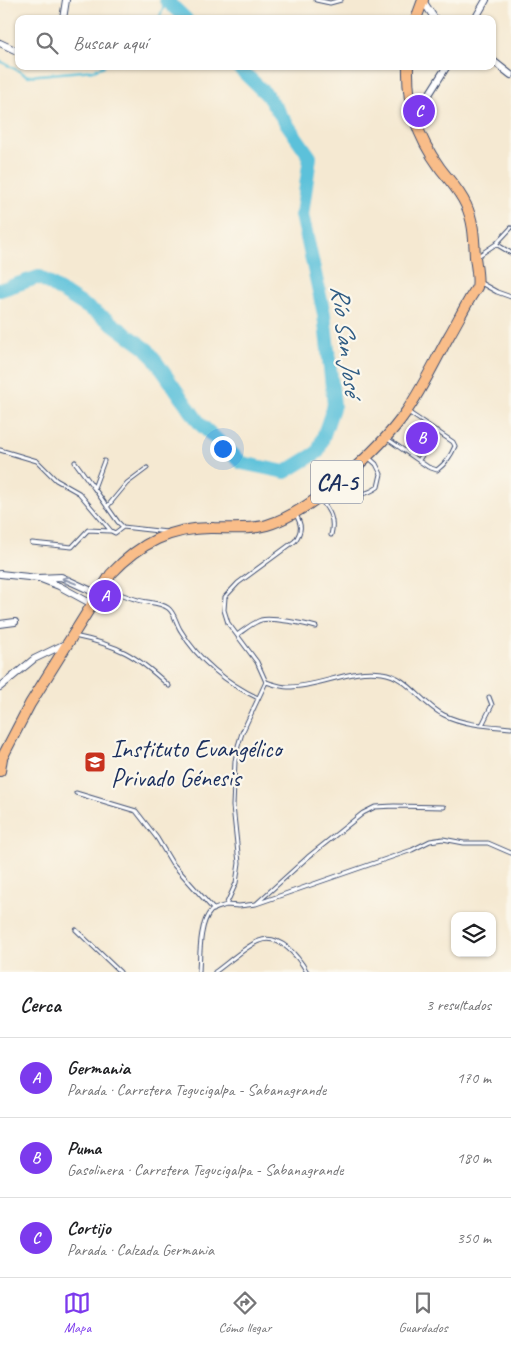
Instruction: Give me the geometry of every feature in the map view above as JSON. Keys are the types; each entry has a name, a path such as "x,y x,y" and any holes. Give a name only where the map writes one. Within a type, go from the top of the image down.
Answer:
{"highway":[{"path":"416,15 422,0"},
{"name":"CA-5","path":"0,771 2,758 30,704 111,574 127,556 173,533 211,528 266,526 294,513 318,497 367,456 386,437 407,411 477,287 474,229 466,204 418,134 409,94 408,70"}],"street":[{"path":"64,15 66,0"},
{"path":"422,0 432,15"},
{"path":"477,15 486,0"},
{"path":"0,43 15,50"},
{"path":"496,63 511,76"},
{"path":"412,113 428,96 444,70"},
{"path":"0,574 38,578 62,578 100,591"},
{"path":"38,578 59,586 92,604"},
{"path":"0,624 15,622"},
{"path":"0,687 34,659 70,640"}],"lane":[{"path":"316,0 330,3 341,0"},
{"path":"475,258 496,244 511,228"},
{"path":"496,244 511,253"},
{"path":"476,280 497,292 511,297"},
{"path":"386,437 436,470 452,454 455,446 453,442 407,411"},
{"path":"419,460 438,432"},
{"path":"0,450 37,460 56,480 80,493 111,530"},
{"path":"341,479 355,493 371,492 378,487 381,474 376,464 367,456"},
{"path":"94,488 104,461"},
{"path":"75,462 106,507 124,527"},
{"path":"106,507 127,483 147,468"},
{"path":"318,497 330,512 333,526 331,536"},
{"path":"266,682 257,662 228,623 224,610 225,597 238,583 295,541 300,531 300,524 294,513"},
{"path":"32,543 67,548 72,547 88,530 111,530 114,533 124,527 173,533"},
{"path":"100,591 162,605 167,608 181,631 208,664 244,692 258,698"},
{"path":"237,635 254,624 267,620 308,624 316,627"},
{"path":"70,640 98,641 122,650 147,665 169,686"},
{"path":"266,682 287,687 306,685 354,674 384,673 406,684 443,715 482,725 511,728"},
{"path":"226,905 236,883 239,863 234,820 235,760 242,733 266,682"},
{"path":"482,725 492,705 489,696"},
{"path":"76,794 136,811 157,838 172,863 214,910"},
{"path":"256,904 308,857 363,813 375,807 444,807"},
{"path":"199,972 202,932 206,918 214,910 226,905 256,904 412,850 430,841 443,839 464,843 488,843 511,853"},
{"path":"76,930 120,972"},
{"path":"214,972 257,941 266,939 275,941 290,950 307,972"}],"waterway":[{"path":"160,15 166,0"},
{"name":"Río San José","path":"166,0 182,15"},
{"path":"0,61 15,69"},
{"path":"17,70 28,76 94,70"},
{"name":"Río San José","path":"0,290 39,277 106,319 148,350 200,424 242,463 285,472 318,452 334,405 324,314 302,215 310,157 266,94 241,70"}],"place":[{"name":"Cortijo","path":"419,111"},
{"name":"Puma","path":"422,438"},
{"name":"Germania","path":"105,596"},
{"name":"Instituto Evangélico Privado Génesis","path":"95,762"}]}
